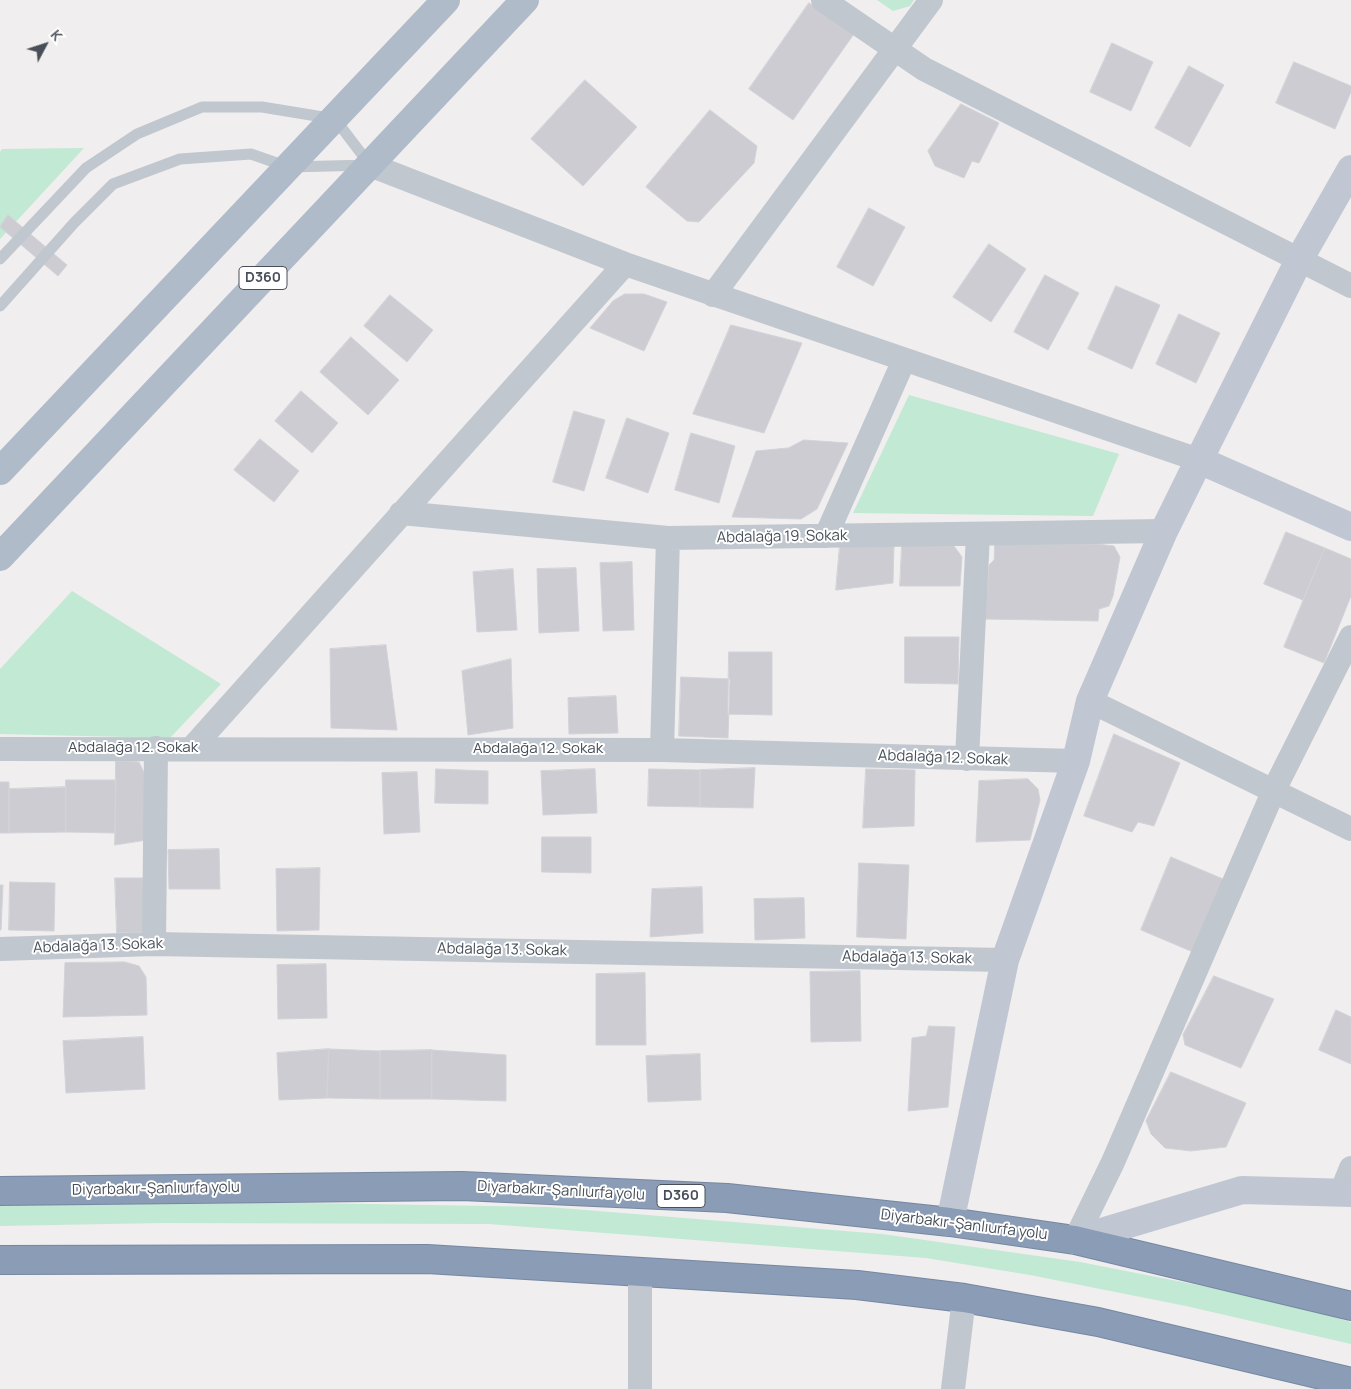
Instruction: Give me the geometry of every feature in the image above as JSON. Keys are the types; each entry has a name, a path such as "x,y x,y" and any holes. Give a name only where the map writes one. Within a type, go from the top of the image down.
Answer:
{"highway":[{"name":"Diyarbakır-Şanlıurfa yolu","path":"0,1191 462,1186 727,1198 950,1222 1075,1240 1351,1306"},
{"path":"0,1260 427,1259 857,1285 964,1298 1098,1322 1351,1382"}],"main road":[{"path":"0,472 446,0"},
{"name":"D360","path":"0,557 525,0"}],"street":[{"path":"824,0 924,69 1351,286"},
{"path":"713,295 896,50 931,0"},
{"path":"370,165 625,264 1199,460 1351,527"},
{"path":"950,1222 1005,960 1076,761 1090,701 1164,531 1299,260 1351,169"},
{"path":"192,748 625,264"},
{"path":"826,536 904,360"},
{"name":"Abdalağa 19. Sokak","path":"401,513 668,538 1164,531"},
{"path":"966,758 978,534"},
{"path":"662,750 668,538"},
{"path":"1075,1240 1114,1162 1274,790 1351,637"},
{"path":"1090,701 1351,829"},
{"path":"154,944 156,748"},
{"name":"Abdalağa 12. Sokak","path":"0,749 662,750 1076,761"},
{"name":"Abdalağa 13. Sokak","path":"0,949 154,944 1005,960"},
{"path":"1075,1240 1242,1190 1346,1193 1351,1168"},
{"path":"640,1271 640,1389"},
{"path":"953,1389 964,1298"}],"lane":[{"path":"0,259 86,168 137,134 202,107 262,107 335,119 370,165"},
{"path":"0,306 74,223 114,184 180,158 251,154 288,168 370,165"}],"green space":[{"path":"877,0 914,0 910,6 893,11"},
{"path":"84,148 0,239 0,152 2,149"},
{"path":"909,395 1119,454 1093,516 853,513"},
{"path":"72,591 221,684 170,738 0,734 0,669"},
{"path":"247,1202 548,1207 882,1234 1080,1262 1279,1301 1351,1322 1351,1344 1186,1306 1030,1275 926,1258 489,1224 162,1223 0,1226 0,1203"}],"building":[{"path":"809,3 854,34 793,120 749,89"},
{"path":"1112,43 1153,62 1131,111 1090,92"},
{"path":"1294,62 1351,86 1351,92 1335,129 1276,103"},
{"path":"1189,66 1224,85 1190,147 1155,128"},
{"path":"585,80 637,127 583,186 531,139"},
{"path":"961,104 999,123 979,163 972,161 964,178 935,166 928,151"},
{"path":"710,110 757,146 754,163 699,222 687,221 646,187"},
{"path":"869,208 905,227 873,286 837,267"},
{"path":"8,215 67,265 58,276 0,227"},
{"path":"989,244 1026,269 991,322 953,297"},
{"path":"1045,275 1079,293 1048,350 1014,332"},
{"path":"1116,286 1160,305 1132,369 1088,349"},
{"path":"625,294 644,294 667,302 644,351 590,328 613,301"},
{"path":"390,295 433,330 407,362 364,326"},
{"path":"1179,314 1220,333 1196,383 1156,364"},
{"path":"731,325 802,343 764,433 693,414"},
{"path":"351,337 399,380 368,415 320,372"},
{"path":"301,391 338,423 312,453 275,421"},
{"path":"574,411 605,420 584,491 553,482"},
{"path":"627,418 669,433 648,493 606,478"},
{"path":"691,433 735,446 719,503 675,490"},
{"path":"260,439 299,471 274,502 234,470"},
{"path":"804,440 848,443 817,509 801,519 732,517 756,451 788,448"},
{"path":"1286,532 1325,548 1303,600 1264,584"},
{"path":"840,544 894,545 893,583 836,590"},
{"path":"995,544 1097,544 1114,546 1120,557 1113,596 1109,606 1099,609 1098,621 985,619 989,565 994,560"},
{"path":"902,545 954,546 962,557 960,586 900,586"},
{"path":"1325,548 1351,559 1351,596 1324,663 1284,647"},
{"path":"632,562 634,630 603,631 600,563"},
{"path":"576,568 579,631 539,633 537,569"},
{"path":"513,569 517,630 477,632 473,572"},
{"path":"905,637 959,637 958,684 905,683"},
{"path":"386,645 397,730 331,728 330,649"},
{"path":"729,652 772,652 772,715 728,714"},
{"path":"511,659 513,728 468,735 462,671"},
{"path":"681,677 730,679 728,738 679,736"},
{"path":"616,696 618,733 569,734 568,698"},
{"path":"1114,734 1180,763 1154,826 1138,822 1132,832 1084,816"},
{"path":"116,761 139,762 146,777 147,840 115,845"},
{"path":"755,768 753,808 700,807 700,770"},
{"path":"436,769 488,771 488,804 435,803"},
{"path":"595,769 597,813 543,815 541,771"},
{"path":"649,769 700,770 700,807 648,806"},
{"path":"866,769 915,770 914,826 863,828"},
{"path":"417,772 420,832 384,834 382,773"},
{"path":"1028,779 1038,789 1040,800 1030,840 976,842 979,781"},
{"path":"66,780 116,780 115,833 66,832"},
{"path":"0,782 9,782 9,833 0,833"},
{"path":"66,787 66,832 9,833 9,789"},
{"path":"542,837 591,837 591,873 542,872"},
{"path":"219,849 220,889 169,889 168,850"},
{"path":"1171,857 1223,879 1193,952 1141,930"},
{"path":"859,863 909,865 906,939 857,937"},
{"path":"320,868 319,930 277,931 276,869"},
{"path":"115,878 143,878 145,932 117,933"},
{"path":"10,882 55,883 54,931 9,930"},
{"path":"0,885 3,885 1,930 0,930"},
{"path":"702,887 703,933 650,937 652,889"},
{"path":"804,898 805,938 755,940 754,899"},
{"path":"125,962 139,966 146,977 147,1015 63,1017 65,963"},
{"path":"326,964 327,1018 278,1019 277,965"},
{"path":"860,971 861,1041 811,1042 810,972"},
{"path":"645,973 646,1045 596,1045 596,974"},
{"path":"1214,976 1274,999 1241,1068 1185,1045 1183,1035"},
{"path":"1336,1010 1351,1017 1351,1064 1319,1050"},
{"path":"929,1026 955,1027 948,1107 908,1111 912,1038 926,1036"},
{"path":"143,1037 145,1089 66,1093 63,1041"},
{"path":"329,1049 327,1098 279,1100 277,1053"},
{"path":"329,1049 380,1051 380,1099 327,1098"},
{"path":"432,1050 432,1099 380,1099 380,1051"},
{"path":"432,1050 506,1055 506,1101 432,1099"},
{"path":"700,1054 701,1100 648,1102 646,1056"},
{"path":"1171,1072 1246,1103 1226,1147 1191,1151 1165,1148 1151,1134 1146,1121"}]}
